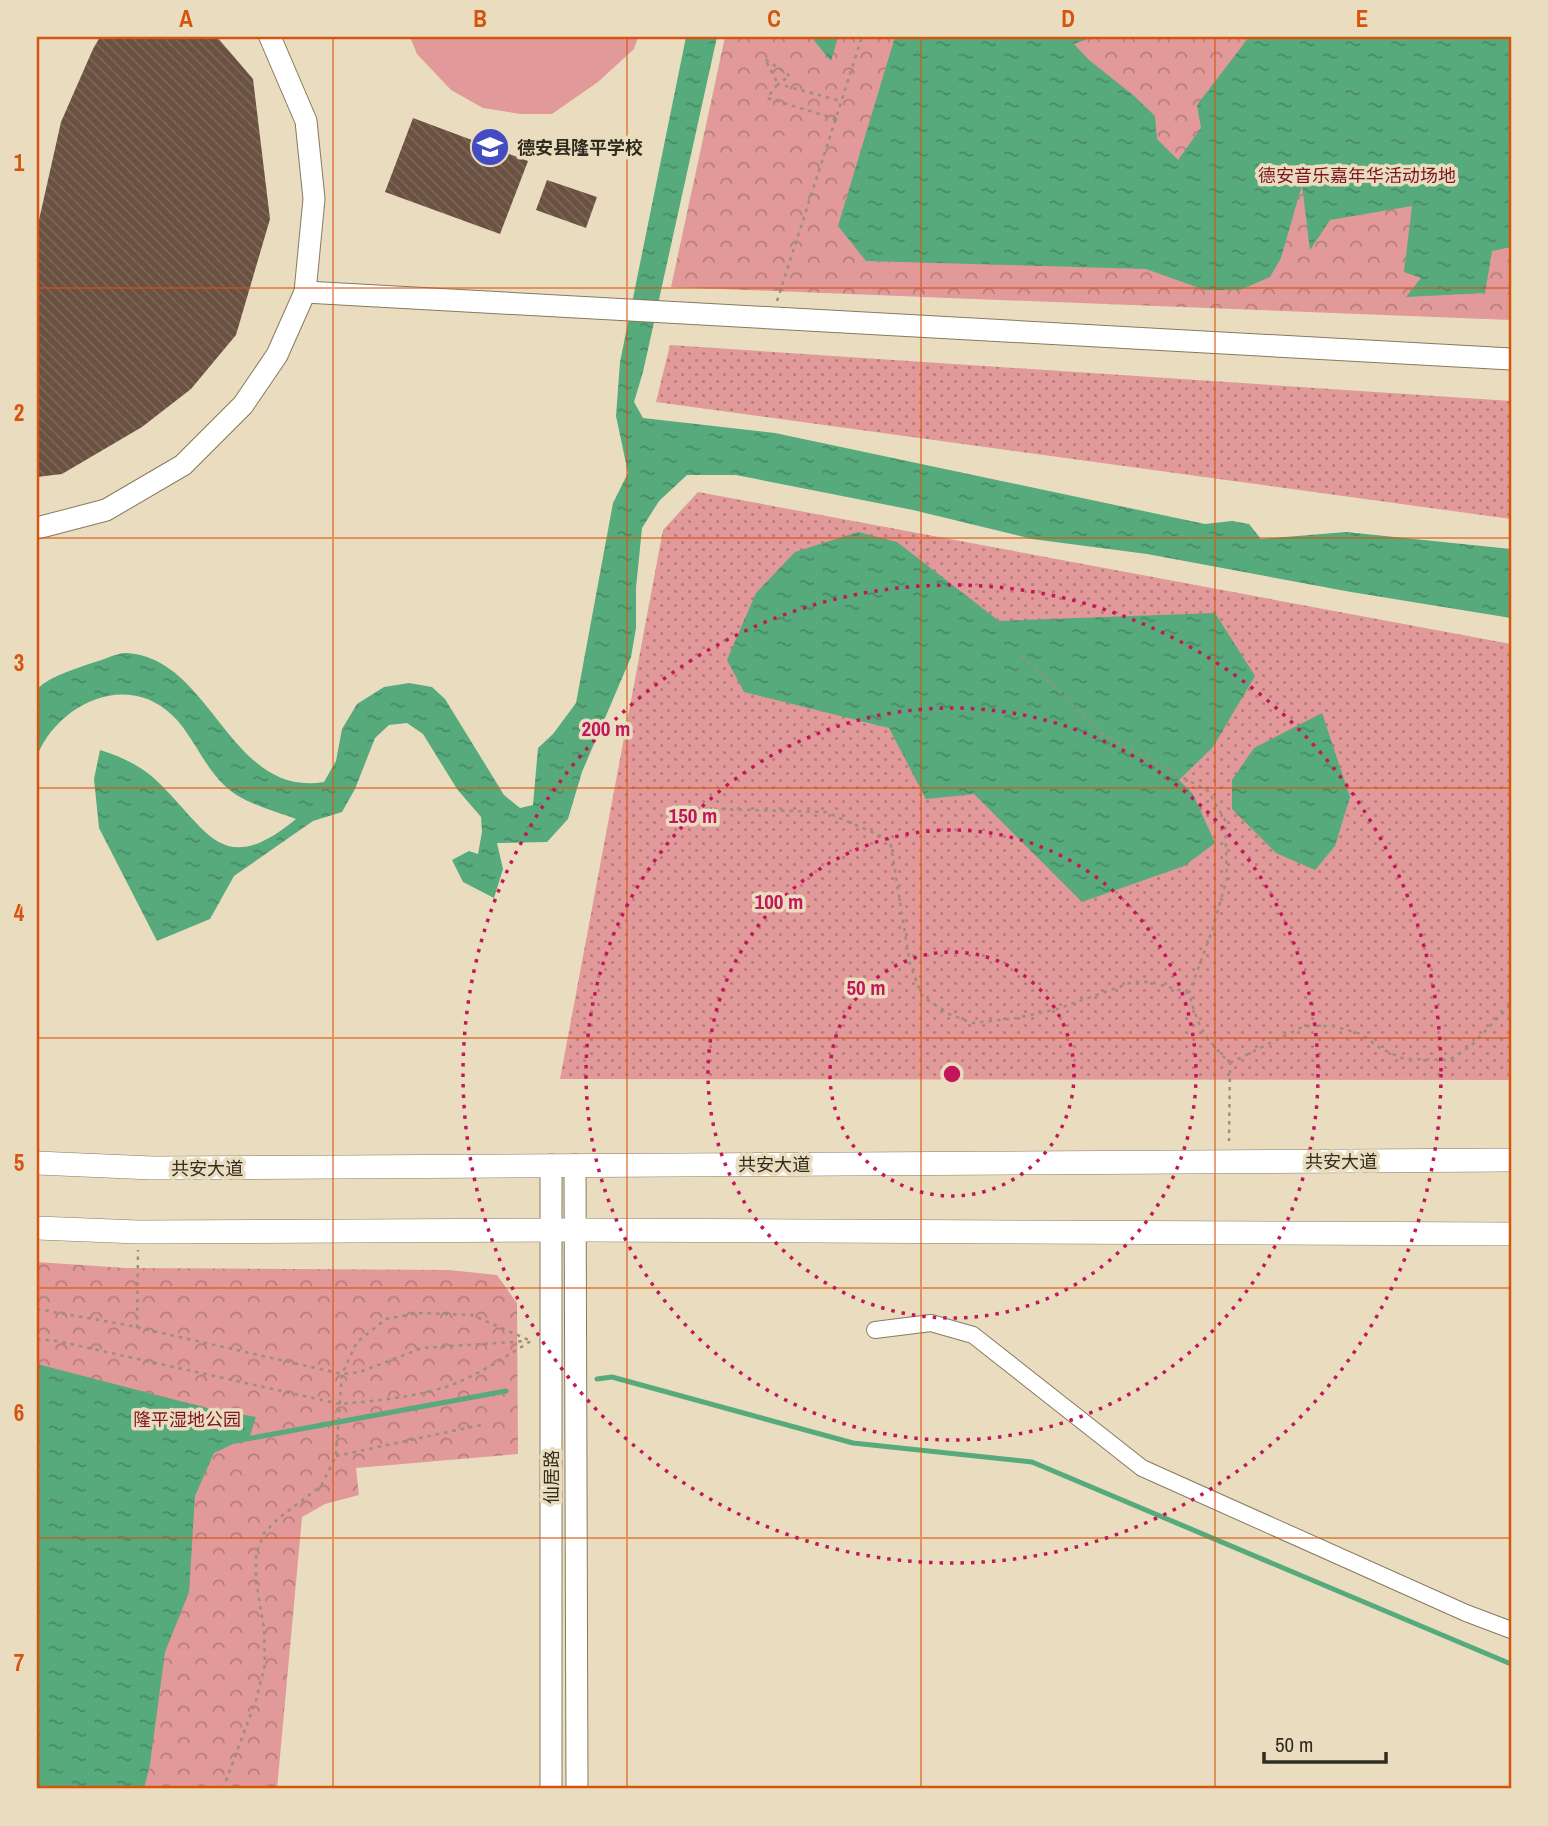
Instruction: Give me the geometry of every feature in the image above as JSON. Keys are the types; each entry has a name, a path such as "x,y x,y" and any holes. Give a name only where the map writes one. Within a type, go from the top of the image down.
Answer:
{"main road":[{"name":"共安大道","path":"37,1163 152,1168 1511,1160"},
{"path":"37,1228 138,1232 577,1230 1511,1234"}],"street":[{"path":"37,528 106,510 183,465 243,405 277,355 305,292 314,199 306,121 270,37"},
{"path":"305,292 1511,359"},
{"name":"仙居路","path":"551,1165 551,1230 541,1340 551,1789"},
{"name":"仙居路","path":"575,1165 577,1789"},
{"path":"875,1330 931,1324 974,1335 1142,1468 1466,1613 1511,1630"}],"path":[{"path":"772,318 862,37"},
{"path":"836,120 767,98 778,84 790,76 765,59 778,84 842,101"},
{"path":"1022,656 1104,735 1208,792 1224,820 1227,878 1212,931 1189,993 1206,1039 1230,1063 1229,1162"},
{"path":"679,808 826,812 890,841 910,964 922,996 949,1014 972,1023 1057,1009 1133,982 1150,982 1189,993"},
{"path":"1230,1063 1304,1026 1333,1026 1361,1034 1380,1048 1404,1059 1449,1060 1471,1046 1511,1004"},
{"path":"137,1328 138,1232"},
{"path":"37,1309 137,1328 342,1374 360,1372 422,1348 541,1340"},
{"path":"223,1789 256,1700 265,1665 264,1628 256,1581 256,1554 264,1533 280,1517 321,1486 336,1456 342,1374 357,1342 386,1319 418,1313 472,1315 541,1340"},
{"path":"37,1339 57,1341 340,1404 377,1401 448,1386 541,1340"},
{"path":"336,1456 485,1424"}],"green space":[{"path":"410,37 638,37 634,49 598,82 552,114 521,114 483,108 451,90 417,54"},
{"name":"德安音乐嘉年华活动场地","path":"725,37 1511,37 1511,320 671,287"},
{"path":"670,345 1511,401 1511,519 656,402"},
{"path":"698,492 1511,644 1511,1080 560,1079 663,530"},
{"name":"隆平湿地公园","path":"37,1262 126,1268 449,1270 497,1275 517,1303 518,1454 356,1468 359,1495 325,1504 302,1517 277,1789 37,1789"}],"water":[{"path":"686,37 717,37 643,372 634,402 643,418 775,433 1205,524 1232,521 1249,524 1261,539 1346,532 1511,549 1511,618 1147,554 1032,539 913,510 736,475 687,475 659,501 642,528 636,588 636,628 631,657 582,772 568,819 547,842 497,843 503,869 494,898 463,882 452,860 469,851 478,854 482,832 481,817 457,789 423,734 407,723 389,725 375,738 355,789 342,812 313,821 234,876 210,919 157,941 99,828 94,779 100,750 144,770 218,842 233,847 250,846 271,837 296,819 239,797 231,791 217,777 172,715 154,702 134,696 115,695 95,699 77,709 60,721 37,756 37,689 72,670 122,653 155,660 180,677 242,749 265,769 292,781 324,782 336,761 342,729 357,704 384,687 409,683 432,687 445,699 504,795 520,808 533,805 538,748 553,734 576,703 613,503 628,473 616,416 620,362"},
{"path":"811,37 838,37 831,61"},
{"name":"德安音乐嘉年华活动场地","path":"895,37 1093,37 1074,44 1155,116 1157,139 1178,160 1201,128 1197,105 1249,37 1511,37 1511,247 1492,251 1485,293 1406,297 1421,278 1404,272 1412,206 1330,220 1310,250 1302,185 1281,258 1270,277 1240,290 1205,290 1146,269 866,261 838,226"},
{"path":"858,532 897,542 999,621 1215,613 1255,676 1213,747 1179,780 1193,794 1215,843 1184,866 1082,902 974,794 926,799 889,728 744,692 727,660 756,593 795,552"},
{"path":"1322,713 1350,797 1335,846 1315,870 1276,853 1232,809 1232,780 1254,748"},
{"path":"37,1364 207,1408 256,1417 250,1436 214,1453 195,1496 189,1592 165,1652 150,1764 144,1789 37,1789"}],"building":[{"path":"100,37 217,37 253,79 270,219 236,335 191,389 142,427 62,474 37,477 37,229 61,122"},
{"path":"413,118 528,161 500,234 385,192"},
{"path":"547,180 597,197 586,228 536,210"}],"waterway":[{"path":"597,1379 612,1377 853,1443 1032,1462 1511,1664"},
{"path":"236,1441 506,1391"}],"place":[{"name":"德安县隆平学校","path":"490,147"}]}
